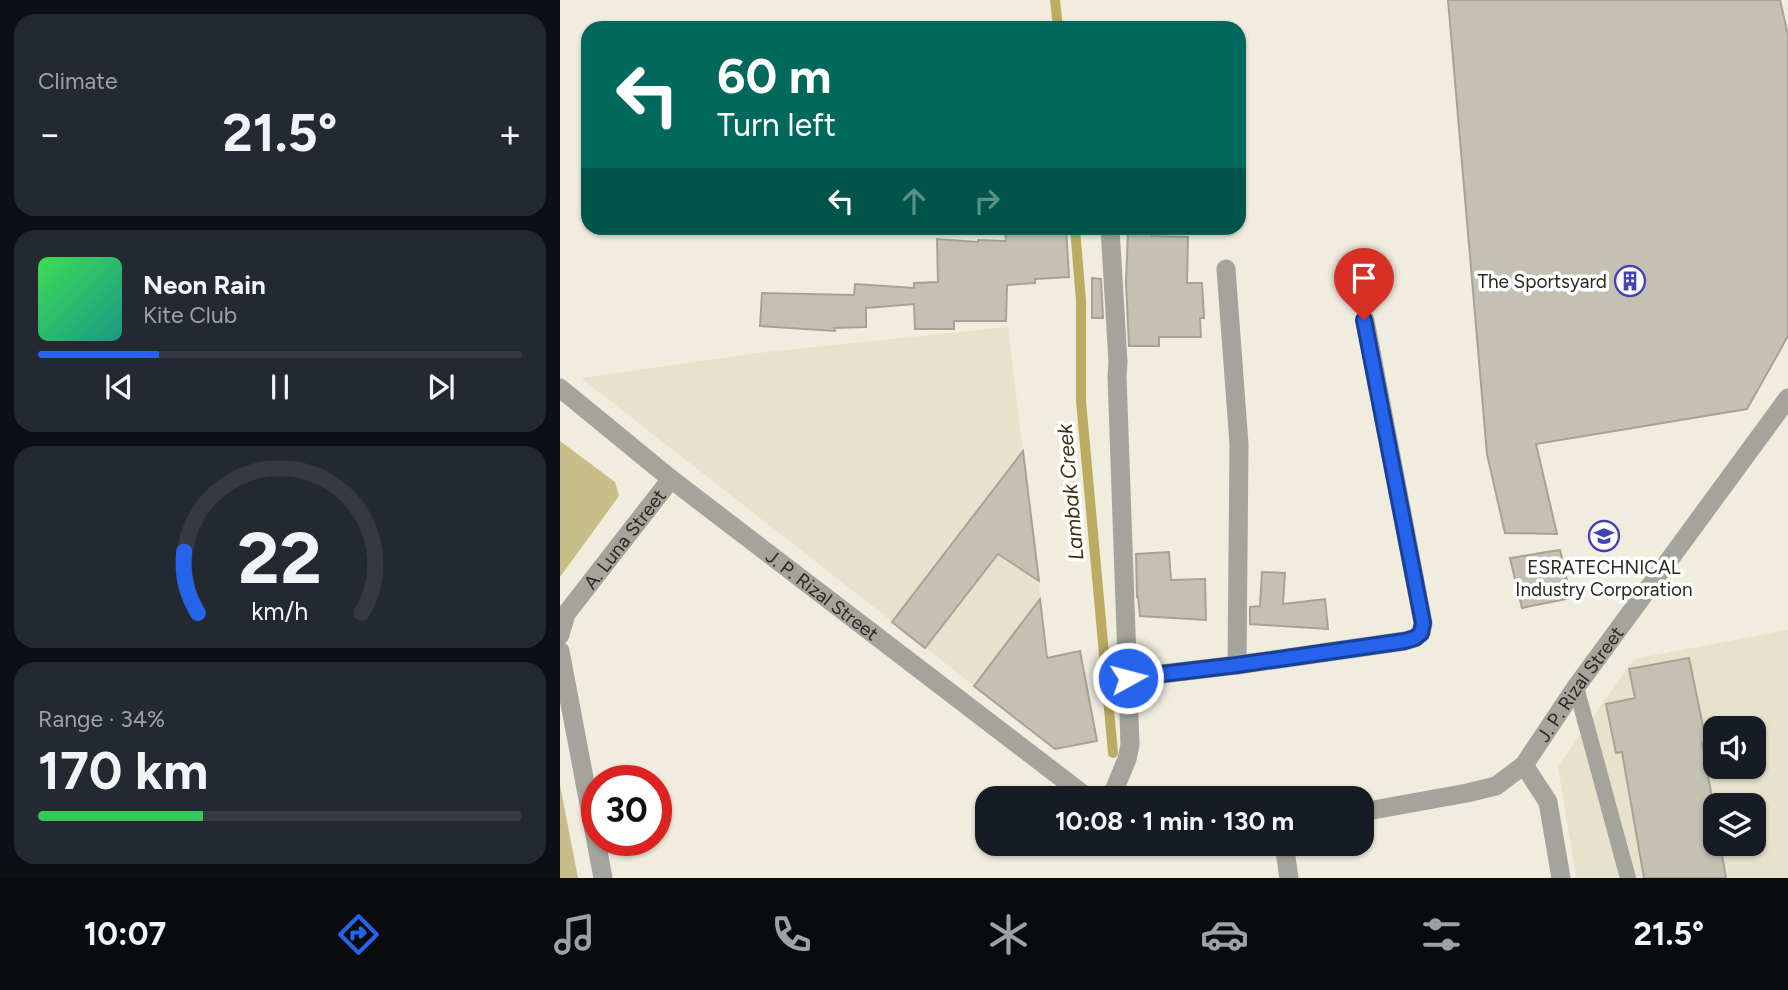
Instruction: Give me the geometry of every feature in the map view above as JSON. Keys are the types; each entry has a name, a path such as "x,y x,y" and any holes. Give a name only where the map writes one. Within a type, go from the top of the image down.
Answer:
{"street":[{"path":"1110,235 1118,362 1130,746 1116,786"},
{"path":"1226,270 1239,444 1237,665"},
{"path":"1128,678 1405,641 1421,633 1423,623 1364,320"},
{"name":"J. P. Rizal Street","path":"560,388 671,479 1072,786"},
{"name":"J. P. Rizal Street","path":"1374,809 1496,786 1524,765 1576,687 1788,398"},
{"name":"A. Luna Street","path":"560,635 566,614 671,479"},
{"path":"560,650 603,878"},
{"path":"1524,765 1548,802 1561,878"},
{"path":"1286,856 1289,878"}],"lane":[{"path":"1576,687 1628,878"}],"shaded area":[{"path":"1008,327 1059,752 581,378 758,353"},
{"path":"560,441 615,482 619,496 560,577"},
{"path":"1788,630 1788,878 1576,878 1558,766 1634,659"},
{"path":"560,785 578,878 560,878"}],"building":[{"path":"1448,0 1780,0 1788,35 1788,336 1747,409 1536,444 1557,534 1505,533 1487,454"},
{"path":"1006,235 1066,235 1069,277 1035,279 1035,283 1007,285 1006,321 954,321 954,329 915,329 914,304 866,308 866,327 834,328 835,331 760,326 762,293 854,295 855,284 914,288 914,283 938,282 937,239 1006,241"},
{"path":"1128,235 1188,237 1187,283 1202,283 1204,318 1200,318 1201,337 1159,337 1159,346 1129,346 1126,282"},
{"path":"1092,278 1101,279 1103,318 1092,318"},
{"path":"1023,451 1039,581 998,554 925,648 892,622"},
{"path":"1560,550 1571,598 1522,608 1510,558"},
{"path":"1169,552 1171,580 1205,579 1206,620 1140,616 1136,554"},
{"path":"1262,572 1285,573 1283,604 1325,599 1328,629 1250,624 1250,607 1260,606"},
{"path":"1040,599 1047,658 1080,651 1097,741 1055,749 974,686"},
{"path":"1689,658 1703,726 1703,779 1709,779 1711,793 1703,793 1703,856 1722,856 1726,878 1644,878 1622,752 1616,753 1606,704 1635,698 1629,669"}],"waterway":[{"name":"Lambak Creek","path":"1055,0 1057,21"},
{"name":"Lambak Creek","path":"1076,235 1081,301 1081,401 1113,753"}],"place":[{"name":"The Sportsyard","path":"1630,281"},
{"name":"ESRATECHNICAL Industry Corporation","path":"1604,536"}],"route":[{"path":"1128,678 1405,641 1421,633 1423,623 1364,320"}]}
